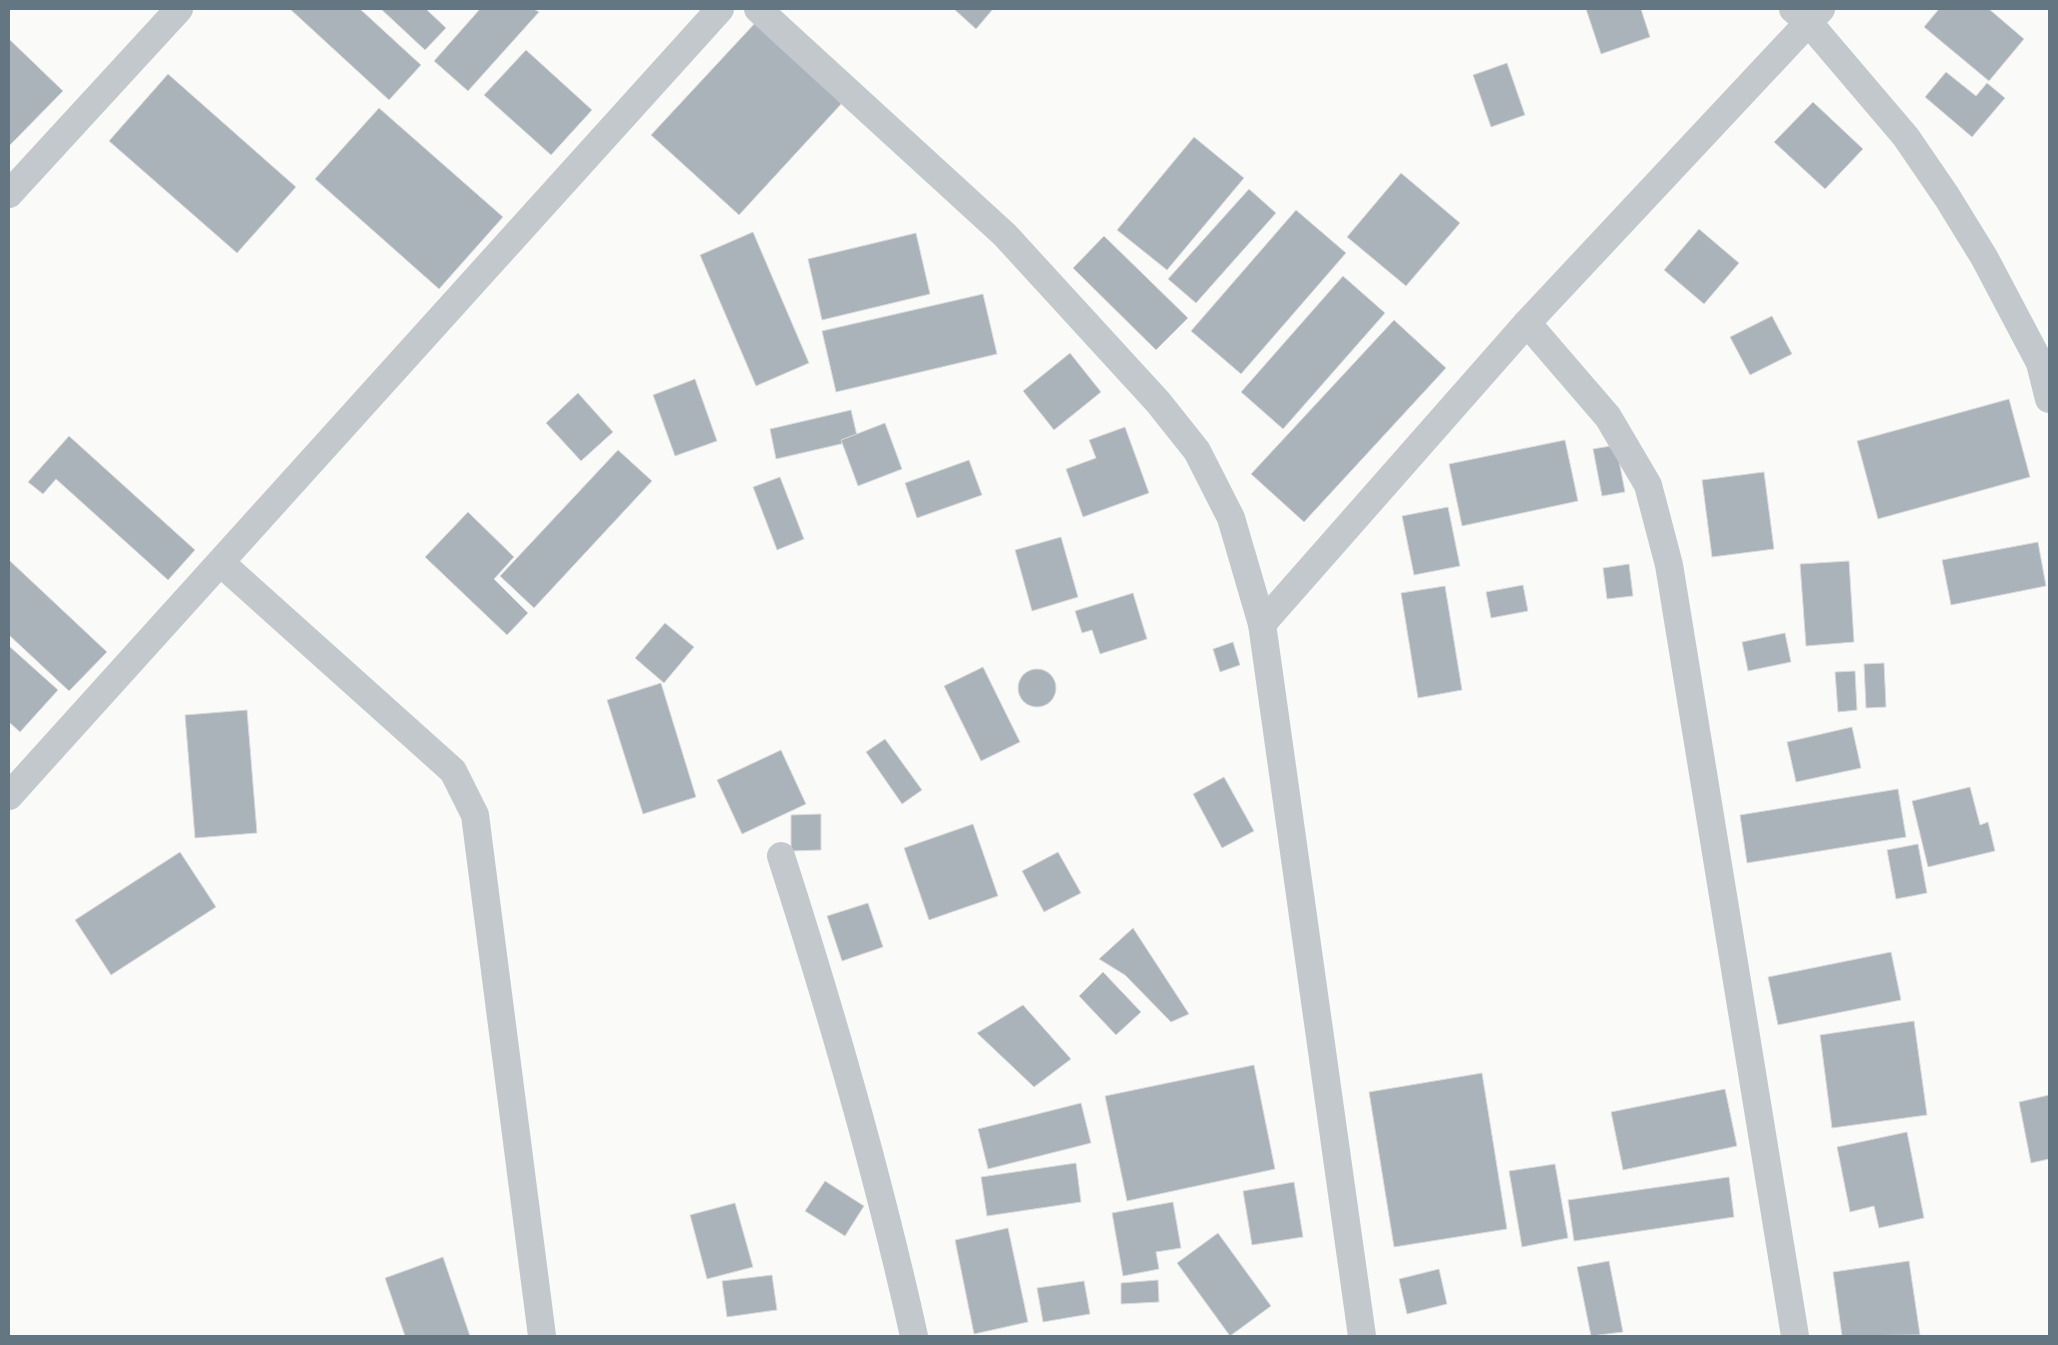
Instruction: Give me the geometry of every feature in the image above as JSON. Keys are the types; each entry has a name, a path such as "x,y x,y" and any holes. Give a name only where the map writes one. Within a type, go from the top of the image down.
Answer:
{"street":[{"path":"9,194 180,9"},
{"path":"9,796 720,9"},
{"path":"758,9 1005,235 1158,402 1197,451 1231,518 1262,624 1362,1336"},
{"path":"1262,624 1527,323 1807,14 1906,137 1984,257 2044,358 2049,399"},
{"path":"1527,323 1608,417 1648,485 1669,565 1795,1336"},
{"path":"221,563 453,771 475,815 542,1336"},
{"path":"781,856 821,982 879,1188 914,1336"}],"building":[{"path":"290,9 360,9 421,65 389,100"},
{"path":"381,9 426,9 446,28 425,50"},
{"path":"480,9 534,9 539,12 468,91 434,61"},
{"path":"954,9 993,9 976,29"},
{"path":"1586,9 1641,9 1650,37 1601,54"},
{"path":"1939,9 1989,9 2024,39 1989,81 1924,27"},
{"path":"756,22 843,102 739,215 651,135"},
{"path":"9,39 63,91 9,146"},
{"path":"526,50 592,110 551,155 484,95"},
{"path":"1507,63 1525,115 1491,127 1473,75"},
{"path":"1946,72 1976,96 1987,83 2005,98 1972,137 1925,97"},
{"path":"168,74 296,187 237,253 109,141"},
{"path":"1813,102 1863,149 1825,189 1774,142"},
{"path":"379,108 503,217 439,289 315,179"},
{"path":"1194,137 1244,178 1167,270 1117,230"},
{"path":"1401,173 1460,223 1406,286 1347,237"},
{"path":"1249,189 1276,213 1196,303 1168,279"},
{"path":"1296,210 1346,253 1241,374 1191,331"},
{"path":"1699,229 1739,263 1704,304 1664,270"},
{"path":"753,232 809,363 756,386 700,255"},
{"path":"916,233 930,294 822,320 808,259"},
{"path":"1104,236 1188,318 1156,350 1073,268"},
{"path":"1343,276 1385,313 1283,429 1241,392"},
{"path":"983,294 997,354 836,392 822,331"},
{"path":"1772,316 1792,354 1750,375 1730,337"},
{"path":"1394,320 1446,368 1304,522 1251,474"},
{"path":"1070,353 1101,392 1054,430 1023,391"},
{"path":"695,379 717,441 675,456 653,395"},
{"path":"578,393 613,432 581,461 546,423"},
{"path":"2009,399 2030,477 1878,519 1857,441"},
{"path":"851,410 858,440 776,459 770,429"},
{"path":"885,423 902,469 858,486 841,440"},
{"path":"1125,427 1149,493 1083,517 1066,469 1096,458 1089,440"},
{"path":"69,436 195,550 168,580 56,479 43,494 28,482"},
{"path":"1565,440 1578,501 1462,526 1449,464"},
{"path":"1616,445 1625,492 1602,496 1593,449"},
{"path":"618,450 652,481 534,608 500,576"},
{"path":"969,460 982,495 917,518 905,483"},
{"path":"1764,472 1774,549 1712,557 1702,480"},
{"path":"780,477 804,539 777,550 753,487"},
{"path":"1448,507 1460,566 1414,575 1402,516"},
{"path":"468,512 514,557 494,579 528,613 507,635 425,557"},
{"path":"1061,537 1078,597 1032,611 1015,550"},
{"path":"2038,542 2046,586 1951,605 1942,560"},
{"path":"9,560 107,652 69,691 9,635"},
{"path":"1849,561 1854,642 1806,646 1800,564"},
{"path":"1629,564 1633,596 1607,599 1603,568"},
{"path":"1523,585 1528,611 1491,618 1486,592"},
{"path":"1445,586 1462,690 1418,698 1401,593"},
{"path":"1133,593 1147,639 1100,654 1092,630 1082,633 1075,611"},
{"path":"665,623 694,647 664,683 635,658"},
{"path":"1785,633 1791,662 1748,671 1742,642"},
{"path":"1233,642 1240,665 1220,672 1213,649"},
{"path":"9,646 58,690 20,732 9,722"},
{"path":"1884,663 1886,707 1866,708 1864,664"},
{"path":"983,667 1020,742 981,761 944,686"},
{"path":"1037,669 1051,674 1056,688 1051,702 1037,707 1023,702 1018,688 1023,674"},
{"path":"1855,671 1857,710 1838,712 1835,672"},
{"path":"661,683 696,797 643,814 607,700"},
{"path":"247,710 257,833 195,838 185,715"},
{"path":"1852,727 1861,768 1796,782 1787,742"},
{"path":"885,739 922,790 902,804 866,752"},
{"path":"781,750 806,804 742,834 717,780"},
{"path":"1224,777 1254,831 1222,848 1193,794"},
{"path":"1970,787 1980,825 1988,822 1995,851 1928,867 1912,801"},
{"path":"1898,789 1906,837 1747,863 1740,815"},
{"path":"821,814 821,850 791,851 791,815"},
{"path":"973,824 998,896 929,920 904,848"},
{"path":"1918,844 1927,893 1896,899 1887,850"},
{"path":"180,852 216,907 111,975 75,920"},
{"path":"1058,852 1081,893 1044,912 1022,871"},
{"path":"868,903 883,947 842,961 827,916"},
{"path":"1133,928 1189,1014 1171,1022 1125,975 1099,959"},
{"path":"1891,952 1901,1000 1778,1025 1768,977"},
{"path":"1103,972 1141,1012 1116,1035 1079,996"},
{"path":"1023,1005 1071,1059 1034,1087 977,1033"},
{"path":"1914,1021 1927,1115 1832,1128 1820,1035"},
{"path":"1254,1065 1275,1169 1127,1201 1105,1096"},
{"path":"1482,1073 1507,1229 1394,1247 1369,1092"},
{"path":"1725,1089 1737,1146 1623,1170 1611,1112"},
{"path":"2049,1095 2049,1159 2031,1163 2019,1102"},
{"path":"1081,1103 1091,1143 988,1169 978,1129"},
{"path":"1907,1132 1924,1218 1879,1228 1874,1206 1850,1212 1837,1147"},
{"path":"1076,1163 1081,1202 987,1216 981,1177"},
{"path":"1555,1164 1568,1238 1522,1247 1509,1171"},
{"path":"1729,1177 1734,1217 1574,1241 1568,1200"},
{"path":"825,1181 864,1206 845,1236 805,1211"},
{"path":"1294,1182 1303,1237 1252,1245 1243,1191"},
{"path":"1173,1202 1181,1248 1156,1252 1159,1269 1123,1276 1112,1213"},
{"path":"735,1203 753,1267 707,1279 690,1215"},
{"path":"1008,1228 1028,1322 974,1334 955,1240"},
{"path":"1218,1233 1271,1306 1230,1336 1177,1263"},
{"path":"443,1257 470,1336 405,1336 385,1278"},
{"path":"1609,1261 1623,1332 1591,1336 1577,1267"},
{"path":"1909,1261 1920,1335 1842,1336 1833,1272"},
{"path":"1439,1269 1447,1304 1407,1314 1399,1279"},
{"path":"772,1275 777,1310 727,1317 722,1281"},
{"path":"1158,1280 1159,1302 1121,1304 1121,1283"},
{"path":"1084,1281 1090,1314 1043,1322 1037,1288"}]}
